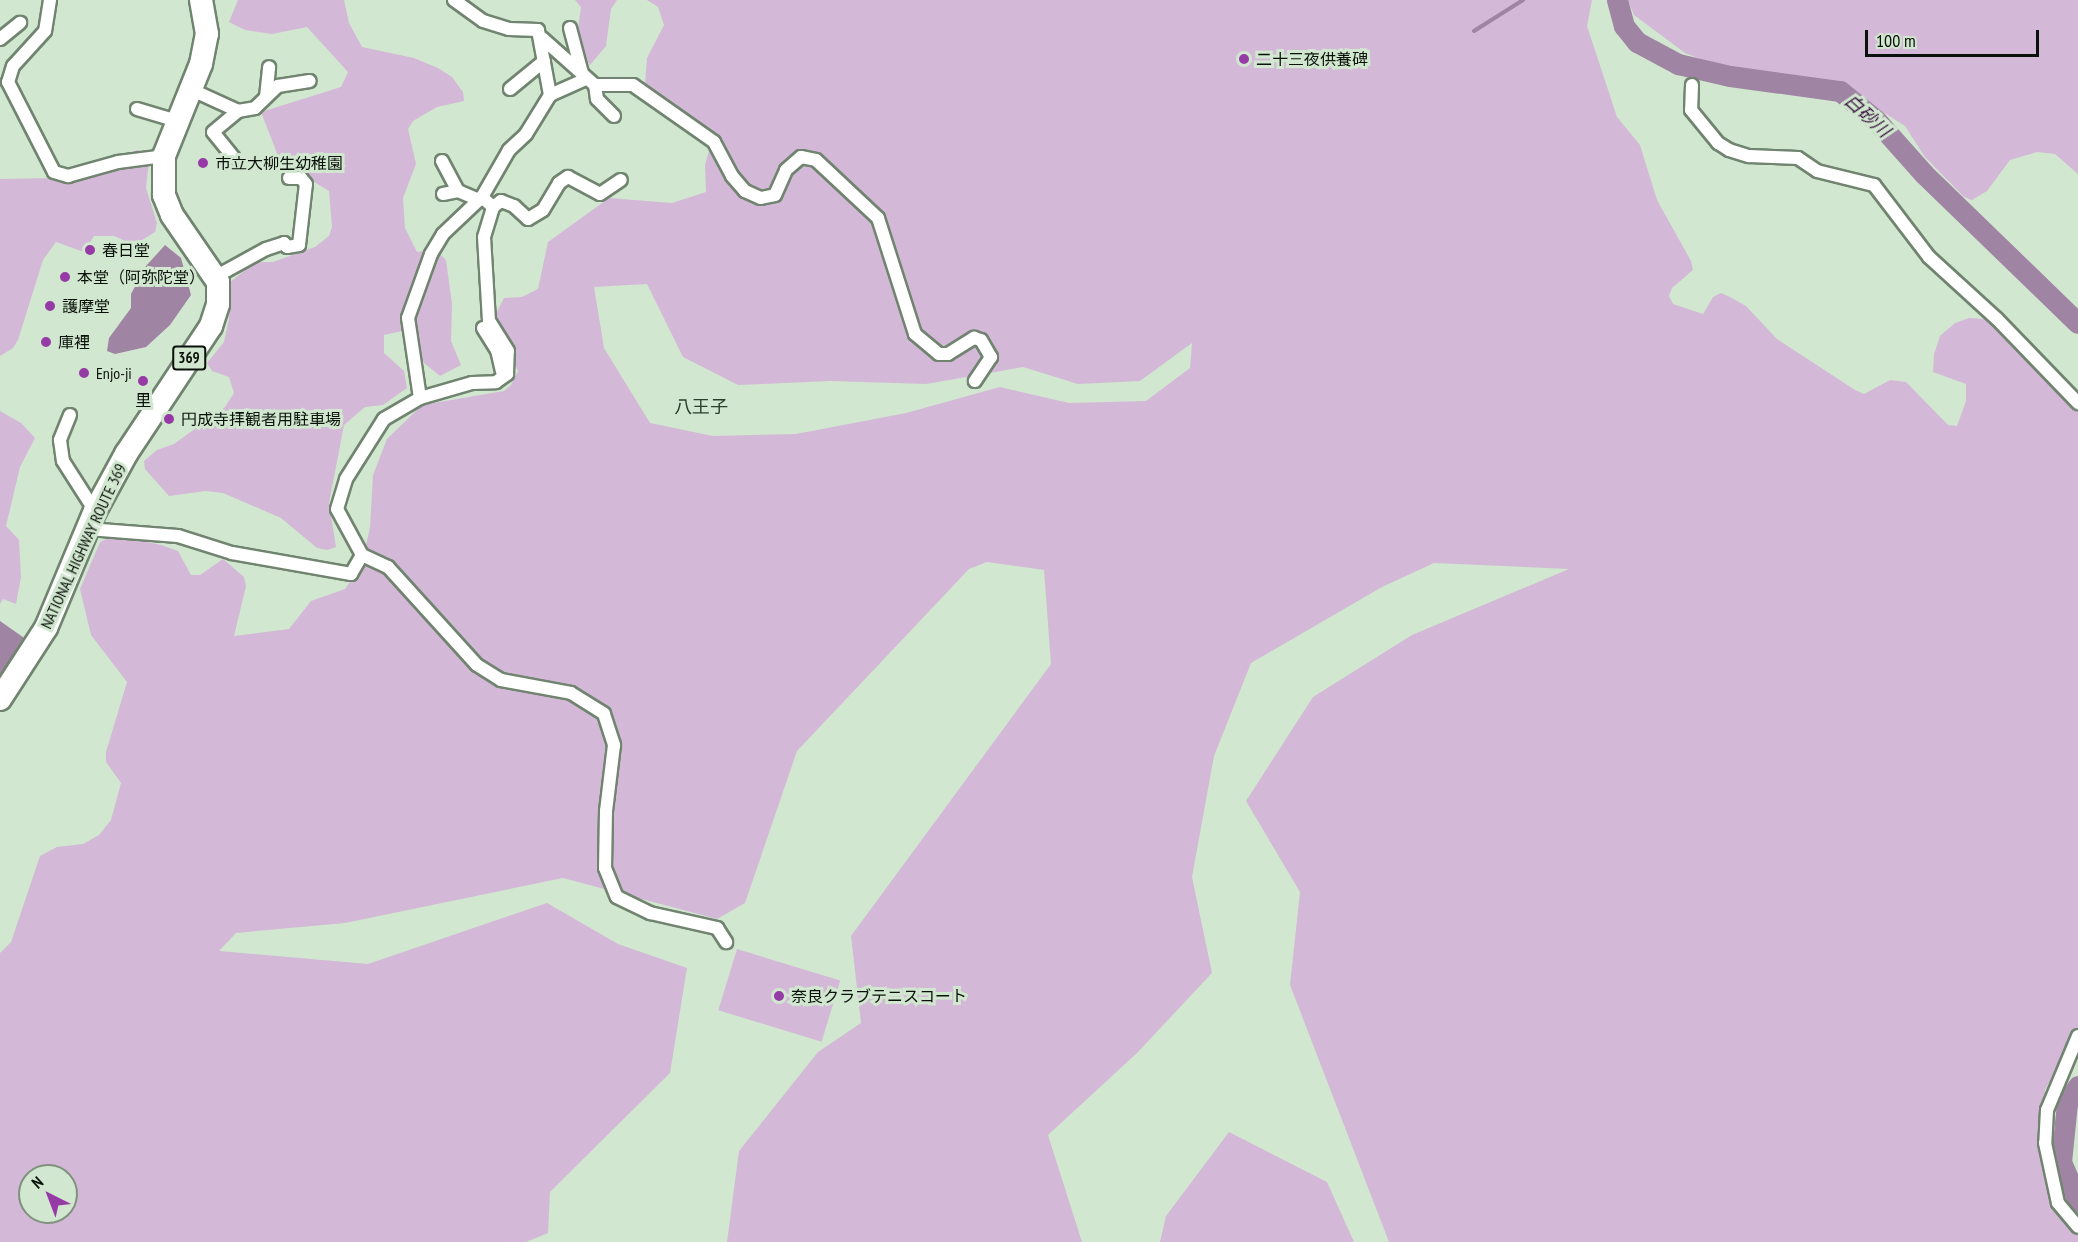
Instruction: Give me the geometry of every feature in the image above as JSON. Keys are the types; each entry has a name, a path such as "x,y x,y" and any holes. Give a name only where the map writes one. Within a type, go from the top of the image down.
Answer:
{"highway":[{"path":"201,0 207,34 190,89 164,156 164,195 172,215 215,277"},
{"name":"NATIONAL HIGHWAY ROUTE 369","path":"0,699 46,628 91,520 151,412 211,326 218,304 215,277"}],"street":[{"path":"50,0 45,31 13,66 4,80 54,172 68,176 118,162 164,156"},
{"path":"454,0 483,21 509,29 538,30 542,38 550,94"},
{"path":"0,39 20,23"},
{"path":"570,28 597,99 614,116"},
{"path":"542,38 588,79"},
{"path":"510,89 544,61"},
{"path":"266,97 269,67"},
{"path":"420,398 408,318 431,254 443,234 481,199 509,150 526,134 550,94 588,79 633,85 714,142 732,176 745,191 761,198 775,195 786,170 801,157 816,160 878,218 915,334 939,354 948,354 974,338 981,340 991,357 975,381"},
{"path":"234,158 213,132 238,111 255,108 278,86 310,81"},
{"path":"1692,85 1691,110 1729,150 1749,156 1798,158 1817,171 1874,185 1929,257 1980,302 2078,403"},
{"path":"190,89 238,111"},
{"path":"137,109 177,121"},
{"path":"442,161 458,191"},
{"path":"621,180 600,194 568,177 559,183 543,210 528,219 514,206 501,201 494,207 484,237 484,270 489,321 508,351 507,374 501,379 420,398 384,419 346,479 337,509 362,555 388,567 477,664 501,680 571,693 604,714 614,745 606,811 605,868 617,897 650,913 717,928 726,942"},
{"path":"215,277 266,249 284,243 287,247 299,245 306,184 301,178 289,178"},
{"path":"444,194 458,191 481,199 494,207"},
{"path":"483,328 497,350 501,379"},
{"path":"70,415 60,440 63,460 91,520 178,536 232,554 351,574 362,555"},
{"path":"2078,1036 2047,1110 2045,1143 2058,1203 2078,1227"}],"shaded area":[{"path":"238,0 344,0 349,23 362,47 414,58 438,68 452,77 463,92 464,101 437,107 413,121 408,129 416,164 403,198 405,228 417,252 435,249 446,260 452,304 451,341 461,365 440,376 424,363 411,329 384,335 384,353 404,371 407,388 383,405 365,407 344,425 329,503 336,547 327,550 317,548 281,518 223,493 205,491 169,496 145,469 144,461 157,450 174,444 225,407 234,393 229,377 212,371 207,363 224,342 229,319 225,292 228,284 255,262 273,262 315,247 329,236 332,227 329,191 280,161 261,112 341,87 348,72 307,27 272,34 245,30 229,22"},
{"path":"575,0 617,0 611,9 606,46 590,65 576,43 581,7"},
{"path":"647,0 1592,0 1587,26 1617,117 1640,145 1657,200 1691,261 1693,270 1672,288 1669,296 1673,304 1703,314 1713,297 1721,293 1746,306 1777,339 1855,390 1864,394 1890,380 1906,382 1948,425 1957,426 1966,401 1966,384 1933,372 1934,354 1940,336 1955,323 1969,318 1985,319 2078,398 2078,1046 2063,1058 2045,1090 2050,1185 2078,1230 2078,1242 1389,1242 1290,985 1300,892 1246,801 1313,697 1412,635 1569,569 1434,563 1382,587 1251,663 1214,756 1192,877 1212,973 1137,1053 1048,1135 1082,1242 727,1242 739,1151 818,1052 861,1023 851,936 1051,664 1044,570 987,562 969,569 797,751 745,903 717,919 563,878 345,923 236,933 219,951 368,964 547,903 618,944 687,968 670,1073 550,1192 548,1233 526,1242 0,1242 0,953 11,942 40,856 57,847 83,844 99,835 111,820 121,783 106,762 106,752 127,682 91,635 80,589 100,542 116,535 178,551 191,575 200,575 223,559 244,577 246,586 234,636 289,629 311,601 345,589 361,566 370,528 373,475 387,439 422,405 504,391 511,385 518,371 502,340 496,314 504,298 522,297 538,289 548,242 609,198 672,203 706,192 705,165 710,147 688,120 645,84 647,58 664,25 658,7","holes":["647,284 683,357 738,385 831,381 926,384 1023,367 1078,384 1140,381 1192,343 1190,368 1146,401 1069,403 1000,387 906,413 796,434 713,436 650,423 604,348 594,287"]},
{"path":"1628,0 2078,0 2078,174 2055,154 2037,152 2010,160 1987,191 1972,200 1964,197 1925,157 1905,126 1834,81 1721,67 1685,53 1634,15"},
{"path":"138,150 146,152 149,160 146,188 157,223 155,232 134,245 114,236 94,236 84,252 56,242 43,260 18,340 13,348 0,356 0,179 54,178"},
{"path":"165,245 181,258 191,295 170,325 146,347 115,354 107,351 109,338 131,308 131,294 146,266"},
{"path":"0,411 21,423 35,438 20,467 6,526 19,540 21,577 16,604 3,599 0,604"},
{"path":"0,621 30,642 0,682"},
{"name":"奈良クラブテニスコート","path":"737,949 840,981 822,1042 718,1010"},
{"path":"1229,1132 1327,1182 1354,1242 1160,1242 1166,1216"}],"waterway":[{"path":"1474,31 1523,0"},
{"name":"白砂川","path":"1617,0 1624,26 1637,42 1678,64 1730,76 1840,91 1876,120 1924,174 2078,323"},
{"name":"白砂川","path":"2078,1086 2067,1103 2061,1162 2078,1201"}],"place":[{"name":"二十三夜供養碑","path":"1244,59"},
{"name":"市立大柳生幼稚園","path":"203,163"},
{"name":"春日堂","path":"90,250"},
{"name":"本堂（阿弥陀堂）","path":"65,277"},
{"name":"護摩堂","path":"50,306"},
{"name":"庫裡","path":"46,342"},
{"name":"Enjo-ji","path":"84,373"},
{"name":"里","path":"143,381"},
{"name":"円成寺拝観者用駐車場","path":"169,419"},
{"name":"奈良クラブテニスコート","path":"779,996"}],"district":[{"name":"八王子","path":"701,407"}]}
